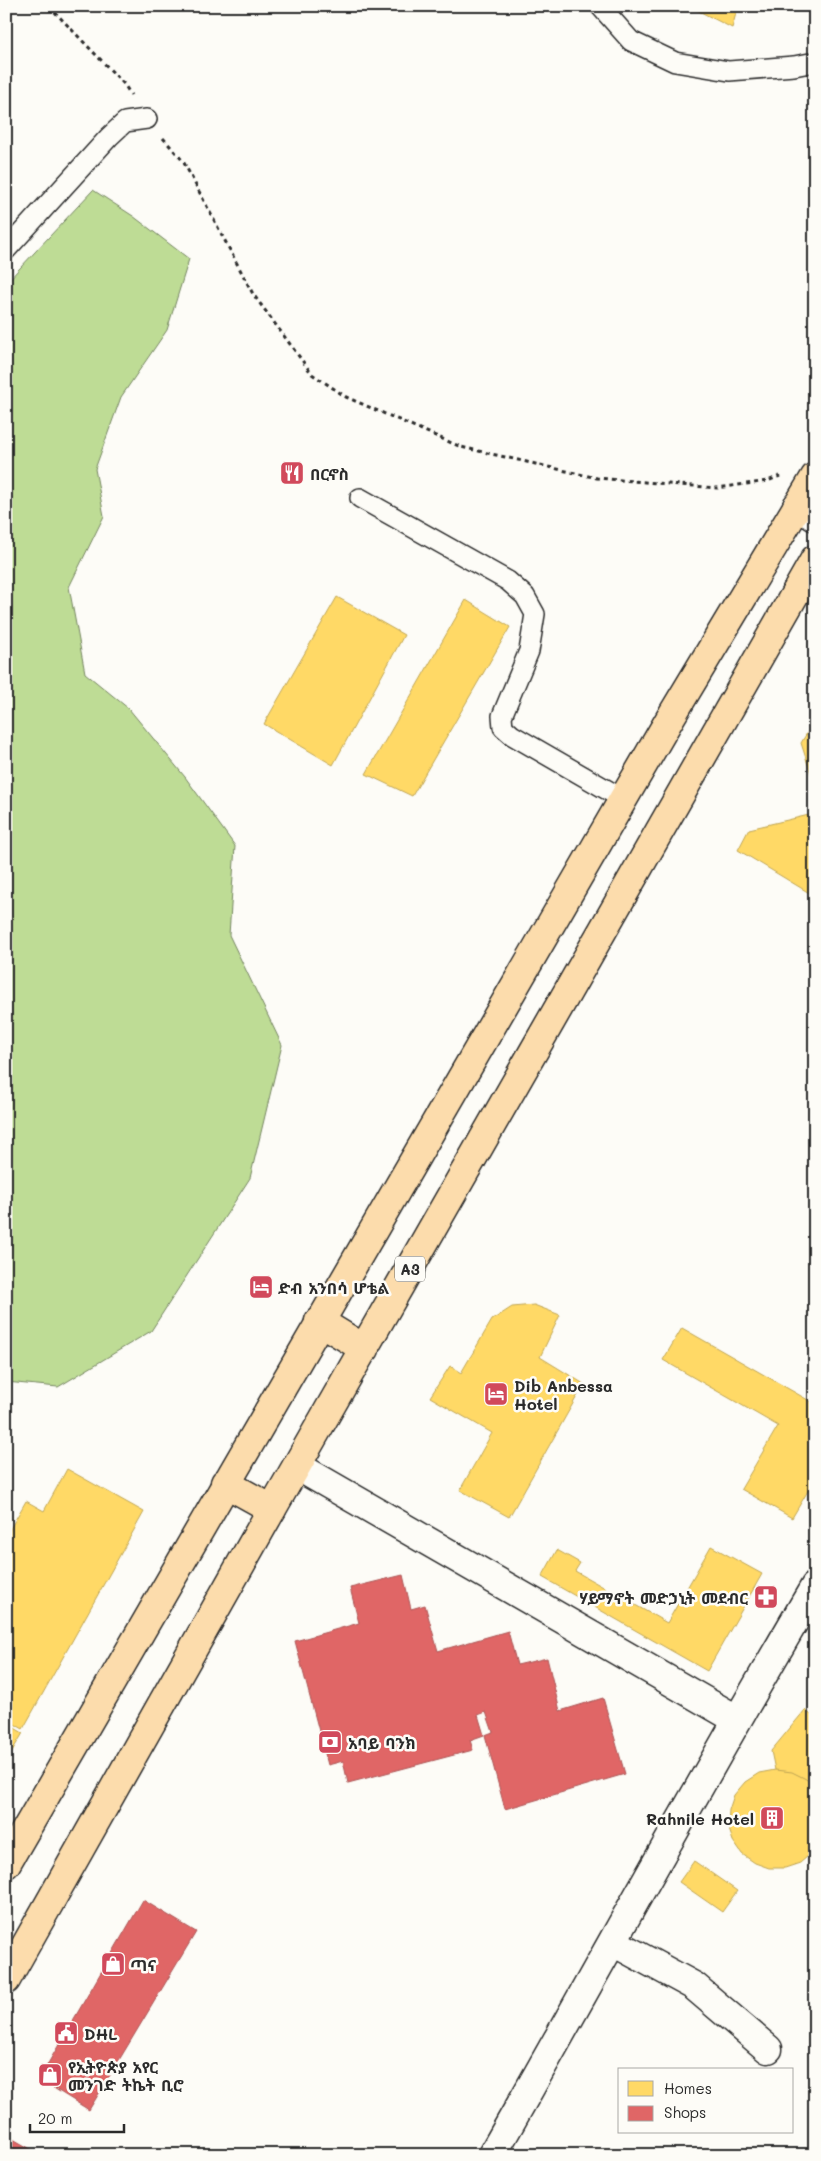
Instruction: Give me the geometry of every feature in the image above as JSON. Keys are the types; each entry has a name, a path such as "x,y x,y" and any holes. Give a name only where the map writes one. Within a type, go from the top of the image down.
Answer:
{"highway":[{"path":"6,1864 623,799 806,512 815,477"},
{"name":"A3","path":"6,1980 272,1509 815,559"},
{"path":"319,1321 365,1349"},
{"path":"225,1483 272,1509"}],"street":[{"path":"297,1466 736,1719"},
{"path":"492,2155 613,1942 736,1719 815,1586"},
{"path":"613,1942 694,1986 768,2049"}],"lane":[{"path":"600,6 631,41 674,62 729,71 794,66 815,62"},
{"path":"6,250 109,137 125,122 147,119"},
{"path":"360,498 508,581 525,596 535,614 529,651 502,716 503,727 512,735 623,799"}],"path":[{"path":"49,6 124,84 147,119 183,162 253,294 312,374 346,397 461,447 597,478 717,488 768,481 784,474"}],"green space":[{"path":"93,190 133,216 189,259 167,330 121,397 95,469 104,516 69,587 85,673 129,709 185,777 235,846 229,935 282,1045 250,1178 151,1331 58,1387 6,1382 6,283"}],"building: Homes":[{"path":"689,6 738,6 732,28"},
{"path":"337,597 404,635 333,765 264,724"},
{"path":"466,600 510,627 412,796 366,774"},
{"path":"813,723 815,724 815,786 801,743"},
{"path":"815,803 815,887 811,894 738,850 749,829 809,815"},
{"path":"534,1305 560,1315 540,1357 584,1384 509,1517 460,1490 492,1433 430,1397 450,1366 461,1373 492,1320 512,1307"},
{"path":"682,1328 815,1404 815,1479 792,1518 741,1489 778,1426 663,1360"},
{"path":"67,1469 144,1512 23,1729 6,1719 6,1536 26,1501 44,1511"},
{"path":"711,1546 762,1574 707,1671 542,1577 557,1550 580,1563 575,1571 667,1623"},
{"path":"805,1710 815,1718 815,1799 775,1770 771,1751"},
{"path":"6,1723 23,1733 6,1761"},
{"name":"Rahnile Hotel","path":"775,1770 792,1772 806,1779 815,1788 815,1850 800,1863 785,1868 769,1868 755,1863 742,1854 733,1841 728,1826 729,1810 734,1795 745,1782 759,1773"},
{"path":"694,1861 737,1891 722,1912 679,1882"}],"building: Shops":[{"path":"403,1575 411,1609 425,1605 438,1651 508,1631 517,1665 547,1658 560,1711 603,1698 625,1774 505,1809 485,1735 493,1732 486,1712 478,1715 484,1735 470,1740 473,1750 348,1783 343,1761 328,1765 295,1641 359,1623 350,1588"},
{"path":"143,1900 196,1932 89,2110 39,2079"},
{"path":"6,2135 41,2155 6,2155"}],"place":[{"name":"በርኖስ","path":"292,473"},
{"name":"ድብ አንበሳ ሆቴል","path":"261,1287"},
{"name":"Dib Anbessa Hotel","path":"496,1394"},
{"name":"ሃይማኖት መድኃኒት መደብር","path":"766,1597"},
{"name":"አባይ ባንክ","path":"330,1742"},
{"name":"Rahnile Hotel","path":"772,1818"},
{"name":"ጣና","path":"113,1964"},
{"name":"DHL","path":"66,2033"},
{"name":"የኢትዮጵያ አየር መንገድ ትኬት ቢሮ","path":"50,2075"}]}
